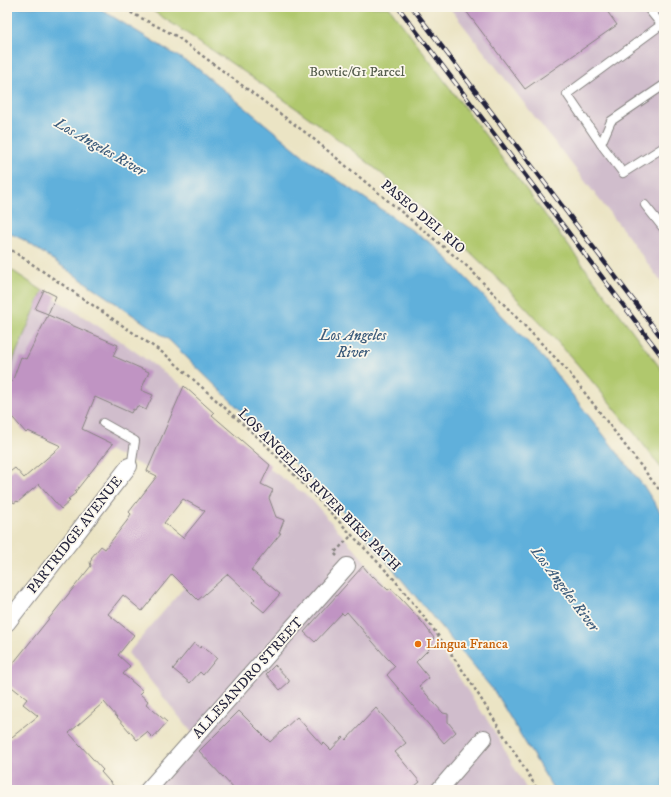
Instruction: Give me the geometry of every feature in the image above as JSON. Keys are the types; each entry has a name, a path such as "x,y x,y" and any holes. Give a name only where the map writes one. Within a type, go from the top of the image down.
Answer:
{"street":[{"name":"PARTRIDGE AVENUE","path":"7,623 129,466"},
{"name":"ALLESANDRO STREET","path":"148,790 347,566"},
{"path":"439,790 484,738"}],"lane":[{"path":"647,7 663,27 567,94 623,173 664,147"},
{"path":"601,144 612,121 664,85"},
{"path":"646,205 664,229"},
{"path":"103,423 135,440 132,461 129,466"}],"path":[{"name":"PASEO DEL RIO","path":"120,7 176,36 310,136 468,268 568,371 664,496"},
{"name":"LOS ANGELES RIVER BIKE PATH","path":"7,247 166,355 264,443 392,578 432,627 468,678 538,790"}],"shaded area":[{"path":"449,7 664,7 664,286 627,235"},
{"path":"43,291 115,337 180,384 270,469 311,499 438,646 491,726 527,790 142,790 193,734 128,653 247,514 7,404 7,374"}],"green space":[{"name":"Bowtie/G1 Parcel","path":"147,7 389,7 664,373 664,472 595,384 519,300 438,222 395,185 327,131 251,77"},
{"path":"7,267 43,291 7,374"}],"water":[{"name":"Los Angeles River","path":"7,7 97,7 197,68 310,161 435,246 546,361 645,488 664,518 664,790 554,790 494,691 353,521 169,340 24,240 7,232"}],"building":[{"path":"463,7 604,7 617,25 525,89"},
{"path":"44,290 56,296 48,314 35,309"},
{"path":"48,315 118,345 113,356 149,372 141,390 153,395 146,410 137,406 131,413 95,397 82,429 113,444 75,492 76,493 68,499 70,501 61,509 39,484 18,502 17,501 14,503 7,494 7,474 15,468 24,478 61,446 28,431 26,433 7,411 7,380 12,382 21,357 26,359"},
{"path":"184,386 214,413 212,415 270,465 261,484 273,490 269,498 276,517 284,520 279,533 281,533 251,570 280,594 264,612 252,602 255,599 228,574 198,600 172,574 142,611 123,595 108,614 134,635 118,655 130,666 123,674 143,691 140,694 148,701 146,704 167,722 153,738 147,732 137,740 104,702 69,733 103,770 101,772 117,790 7,790 7,741 38,716 23,704 27,699 8,684 10,681 7,679 7,671 91,566 91,558 101,546 105,549 130,517 131,514 129,512 157,476 147,471","holes":["183,499 205,511 183,538 164,523"]},
{"path":"363,566 372,577 373,576 388,590 391,588 423,623 434,638 430,642 433,645 416,662 429,678 419,686 443,713 448,714 448,722 456,732 444,743 387,675 395,666 347,612 344,615 342,613 315,642 304,632"},
{"path":"194,643 200,648 202,646 217,658 203,675 200,672 190,683 173,669"},
{"path":"275,665 289,680 289,682 280,690 266,674"},
{"path":"376,708 406,743 395,752 420,782 410,790 235,790 199,751 239,711 270,742 297,717 322,745 324,743 331,750 343,737 346,740"}],"railway":[{"path":"398,7 664,359"},
{"path":"412,7 664,341"}],"place":[{"name":"Lingua Franca","path":"418,644"}]}
